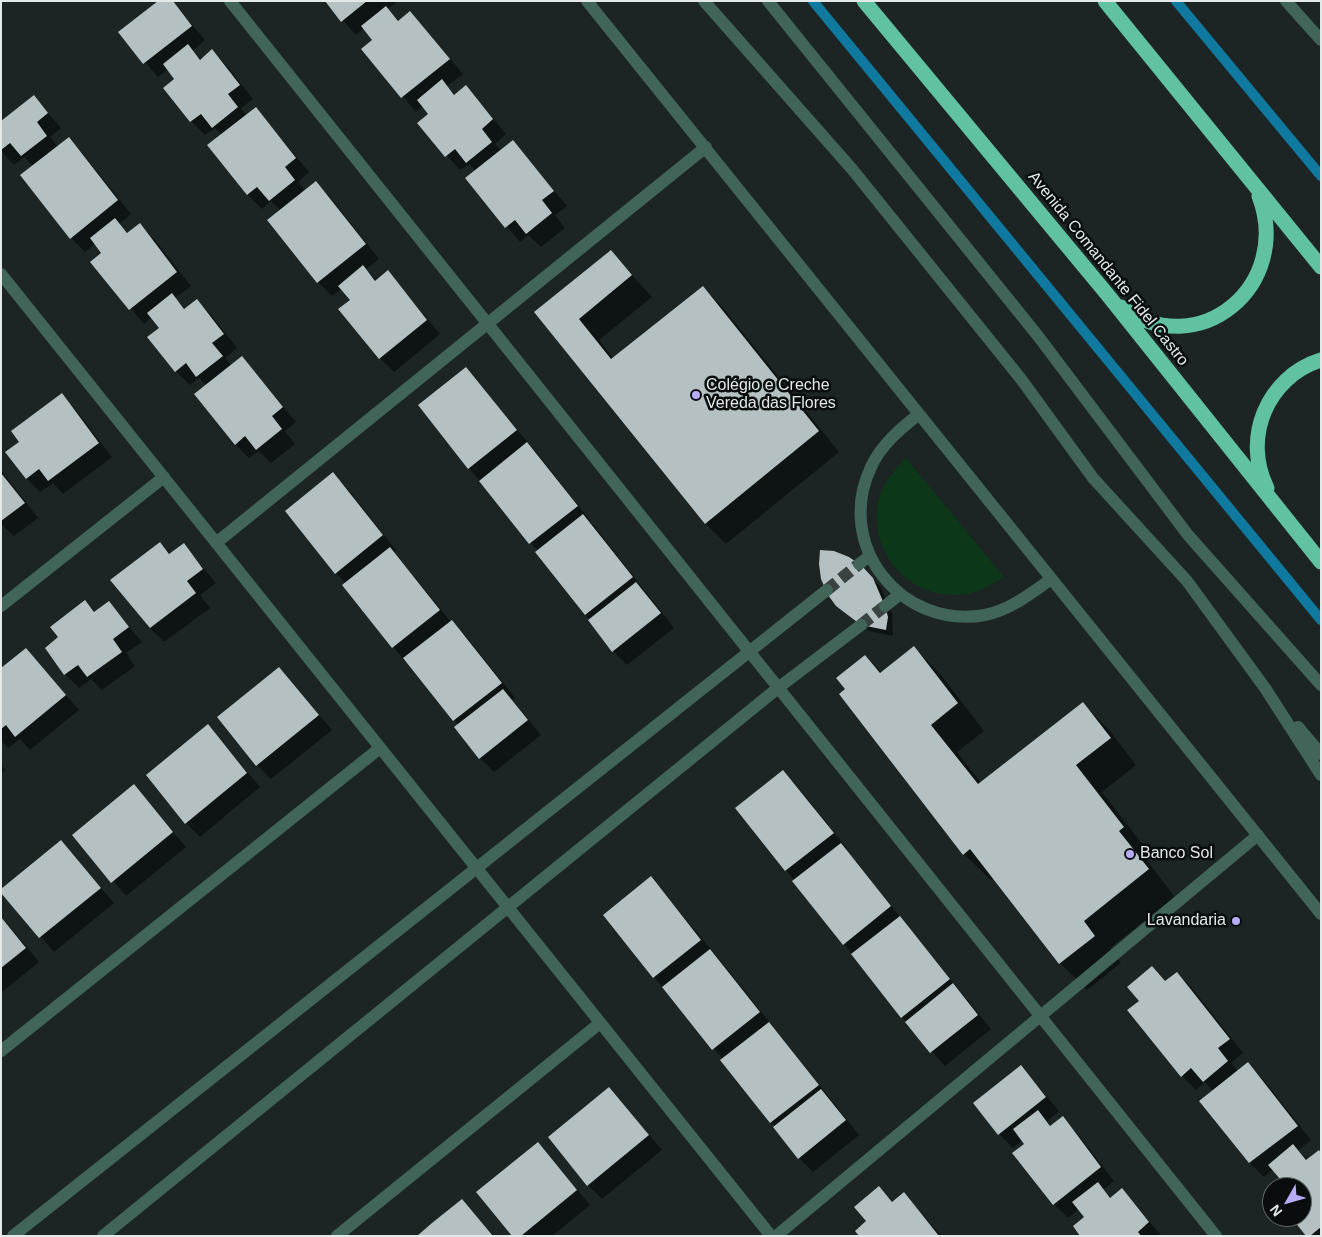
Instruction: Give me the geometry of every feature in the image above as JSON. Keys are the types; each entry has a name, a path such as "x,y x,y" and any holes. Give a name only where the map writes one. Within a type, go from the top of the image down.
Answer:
{"highway":[{"name":"Avenida Comandante Fidel Castro","path":"864,1 1107,294 1321,562"},
{"path":"1105,1 1321,267"},
{"path":"1107,294 1117,304 1136,316 1158,324 1174,326 1205,321 1233,307 1249,289 1261,269 1268,239 1264,208 1250,180"},
{"path":"1278,510 1260,469 1257,454 1259,425 1270,398 1280,386 1302,368 1321,360"}],"street":[{"path":"230,1 1216,1236"},
{"path":"587,1 1321,914"},
{"path":"704,1 852,170 1021,379 1093,478 1187,581 1265,688 1321,775"},
{"path":"768,1 1038,336 1188,535 1321,685"},
{"path":"1286,1 1321,40"},
{"path":"216,543 706,147"},
{"path":"1,274 772,1236"},
{"path":"918,414 881,450 864,484 861,522 870,556 882,576 900,595 929,610 947,616 986,615 1021,601 1051,579"},
{"path":"1,606 164,477"},
{"path":"859,564 870,556"},
{"path":"13,1236 827,590"},
{"path":"885,606 900,595"},
{"path":"104,1236 778,688 861,625"},
{"path":"1265,688 1321,754"},
{"path":"1,1051 380,748"},
{"path":"776,1236 1258,836"},
{"path":"337,1236 600,1023"}],"green space":[{"path":"906,458 1004,577 982,589 964,595 939,594 922,588 907,579 894,566 885,552 879,535 877,518 879,499 883,487"}],"building":[{"path":"158,1 173,1 192,26 143,64 118,32"},
{"path":"325,1 367,1 341,22"},
{"path":"386,6 398,21 410,11 450,59 401,98 361,49 372,40 361,26"},
{"path":"188,44 200,60 212,49 240,85 228,94 238,107 212,128 201,114 190,122 163,88 174,79 163,64"},
{"path":"442,79 454,95 466,85 493,119 482,129 492,142 466,163 455,149 445,157 417,123 428,114 417,100"},
{"path":"34,95 48,113 37,122 47,136 21,156 10,143 1,150 1,121"},
{"path":"256,107 296,158 285,167 295,180 269,201 257,187 247,195 207,145"},
{"path":"69,137 118,200 70,239 20,175"},
{"path":"513,140 554,191 542,200 552,213 526,234 515,220 505,228 465,178"},
{"path":"316,181 366,244 317,283 267,220"},
{"path":"115,218 127,233 140,223 177,272 129,310 90,262 101,253 90,238"},
{"name":"Colégio e Creche Vereda das Flores","path":"611,250 632,275 579,319 611,359 703,286 819,431 705,524 534,312"},
{"path":"363,265 375,281 388,270 427,320 379,359 338,309 350,300 338,286"},
{"path":"172,293 184,309 197,299 224,334 212,343 223,356 196,377 186,363 175,372 147,337 159,328 147,313"},
{"path":"242,356 283,407 272,416 282,429 256,450 245,436 235,445 194,394"},
{"path":"466,367 517,430 468,469 418,405"},
{"path":"62,393 99,443 48,481 39,469 26,479 5,452 19,442 11,431"},
{"path":"527,442 578,506 529,544 479,481"},
{"path":"333,472 383,535 335,574 285,511"},
{"path":"1,473 25,503 1,521"},
{"path":"583,514 633,577 585,615 535,552"},
{"path":"160,542 169,554 184,543 203,569 187,581 196,593 150,628 110,580"},
{"path":"390,547 440,610 392,648 342,585"},
{"path":"820,550 834,551 849,557 862,566 873,578 888,617 886,630 861,625 836,606 828,595 821,579"},
{"path":"636,582 661,613 612,652 588,620"},
{"path":"85,600 94,612 109,601 129,627 113,639 122,652 87,677 78,665 64,675 45,648 58,637 50,627"},
{"path":"452,620 502,683 453,721 403,658"},
{"path":"914,646 958,703 931,725 978,784 1083,702 1111,738 1076,765 1124,827 1119,831 1149,869 1084,921 1095,936 1059,964 970,849 963,855 839,694 845,689 836,678 865,655 880,673"},
{"path":"26,648 66,695 15,737 6,725 1,729 1,668"},
{"path":"279,667 319,715 256,766 217,717"},
{"path":"503,689 528,720 479,759 454,727"},
{"path":"208,724 247,773 185,824 146,775"},
{"path":"783,770 834,833 785,871 735,808"},
{"path":"134,784 173,832 111,883 72,835"},
{"path":"61,840 101,888 39,938 1,893 1,889"},
{"path":"841,843 891,906 843,945 792,881"},
{"path":"651,876 701,940 653,978 603,915"},
{"path":"900,916 950,979 901,1018 851,954"},
{"path":"1,917 26,948 1,968"},
{"path":"710,949 760,1012 712,1050 662,987"},
{"path":"1152,966 1165,981 1177,972 1230,1039 1218,1048 1228,1061 1203,1082 1191,1068 1181,1077 1127,1010 1139,1001 1127,987"},
{"path":"953,983 978,1015 930,1053 905,1022"},
{"path":"769,1022 819,1085 770,1123 720,1060"},
{"path":"1248,1062 1298,1126 1249,1163 1199,1101"},
{"path":"1021,1065 1046,1097 998,1135 973,1103"},
{"path":"609,1087 649,1135 587,1186 548,1137"},
{"path":"821,1089 846,1120 798,1159 773,1127"},
{"path":"1038,1110 1050,1126 1063,1116 1101,1167 1053,1205 1012,1153 1024,1144 1013,1129"},
{"path":"538,1142 577,1190 521,1236 512,1236 476,1192"},
{"path":"1293,1144 1306,1160 1319,1150 1321,1153 1321,1227 1310,1236 1306,1236 1299,1227 1312,1227 1312,1177 1278,1177 1268,1165"},
{"path":"1098,1182 1110,1198 1122,1188 1149,1222 1138,1232 1141,1236 1080,1236 1073,1226 1084,1217 1072,1202"},
{"path":"879,1186 892,1202 904,1192 939,1236 859,1236 855,1231 866,1221 854,1207"},
{"path":"462,1199 493,1236 417,1236 432,1223"}],"waterway":[{"path":"813,1 1321,620"},
{"path":"1176,1 1321,176"}],"tunnel":[{"path":"827,590 859,564"},
{"path":"861,625 885,606"}],"place":[{"name":"Colégio e Creche Vereda das Flores","path":"696,395"},
{"name":"Banco Sol","path":"1130,854"},
{"name":"Lavandaria","path":"1236,921"}]}
